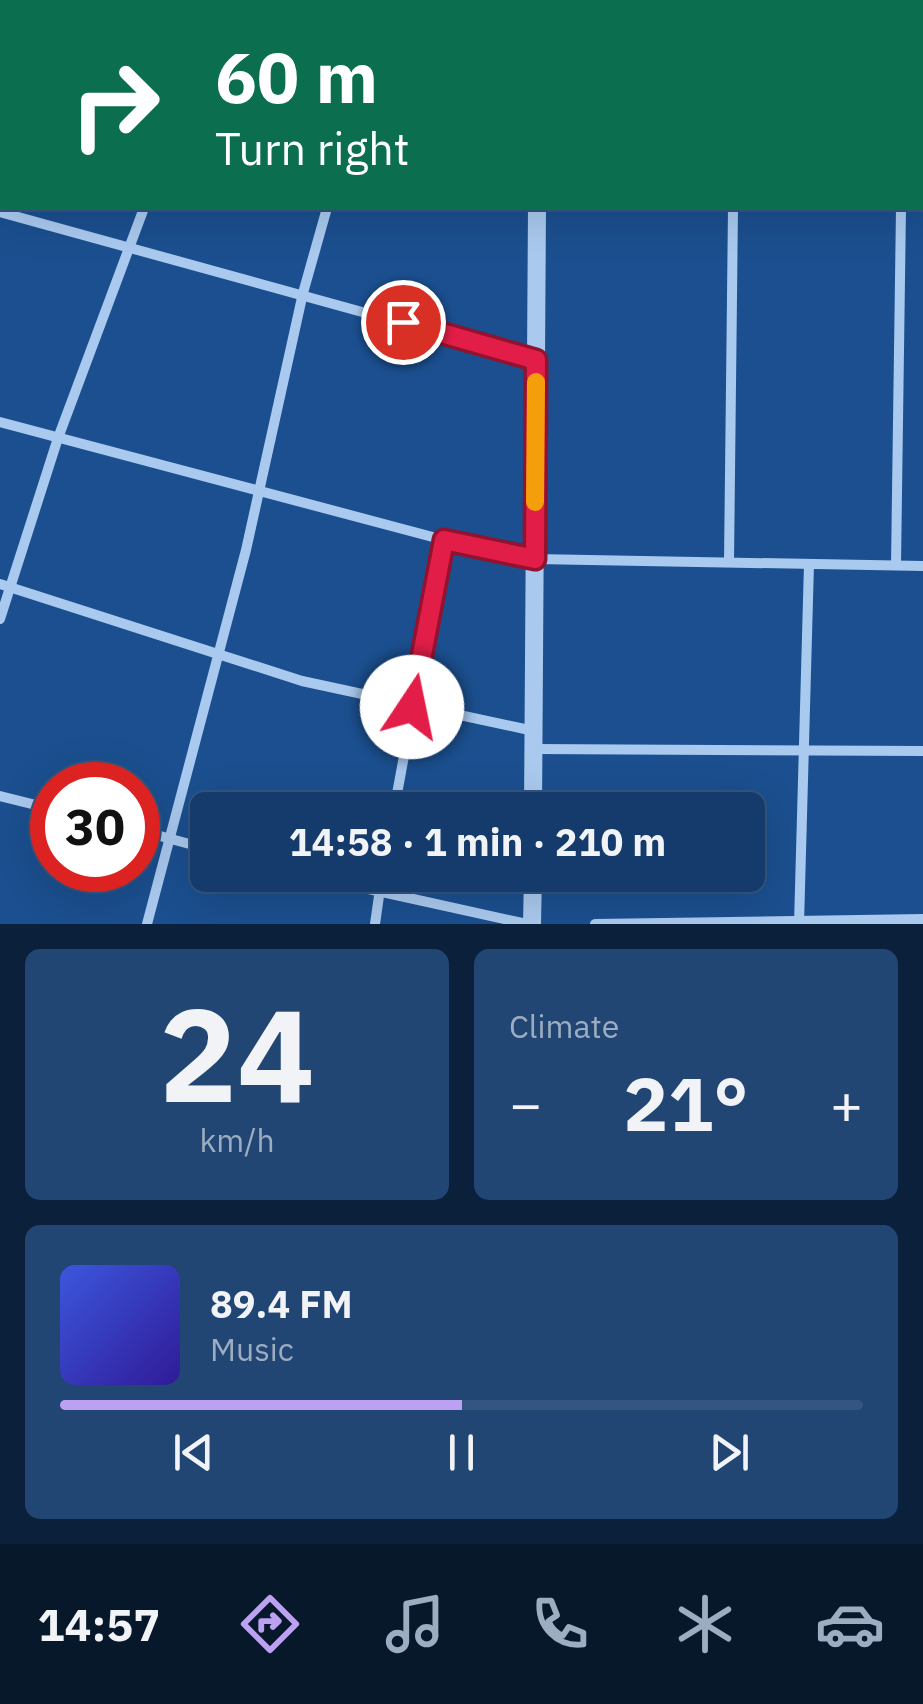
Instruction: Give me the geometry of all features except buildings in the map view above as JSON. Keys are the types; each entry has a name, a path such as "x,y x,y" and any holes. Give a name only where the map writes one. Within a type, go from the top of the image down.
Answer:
{"street":[{"path":"0,619 5,586 143,210"},
{"path":"147,924 259,491 303,293 326,210"},
{"path":"533,792 538,210"},
{"path":"729,562 733,210"},
{"path":"896,566 901,210"},
{"path":"0,212 536,360"},
{"path":"0,422 444,540 535,559 923,566"},
{"path":"397,792 444,540"},
{"path":"798,922 809,564"},
{"path":"5,586 217,657 534,740 923,751"},
{"path":"0,796 30,803"},
{"path":"160,836 190,843"},
{"path":"371,892 529,924 532,892"},
{"path":"375,924 379,894"},
{"path":"595,924 923,919"}],"slow traffic":[{"path":"535,502 536,382"}],"route":[{"path":"403,322 536,360 535,559 444,540 412,707"}]}
